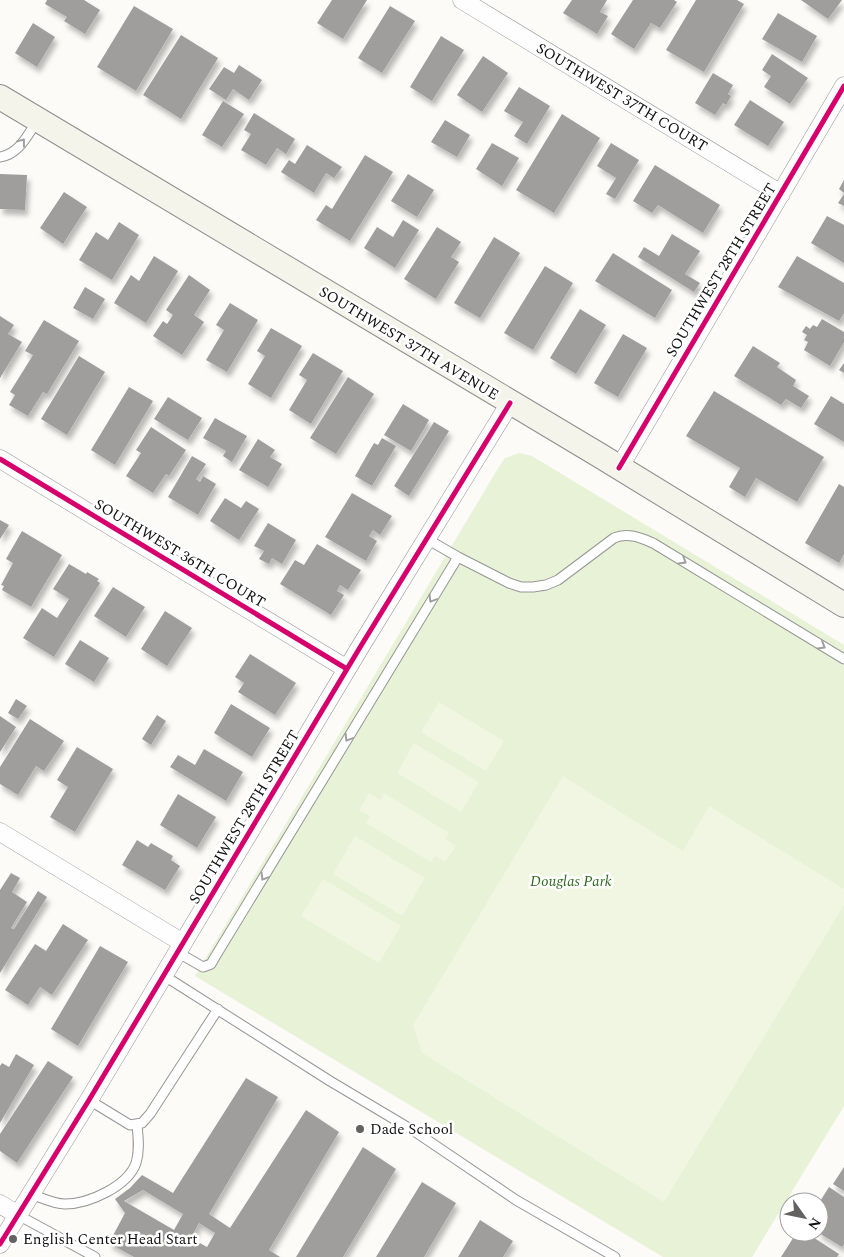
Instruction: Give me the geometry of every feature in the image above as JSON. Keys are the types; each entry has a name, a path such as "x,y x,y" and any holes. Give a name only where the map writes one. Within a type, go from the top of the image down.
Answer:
{"main road":[{"name":"SOUTHWEST 37TH AVENUE","path":"0,97 843,603"}],"street":[{"name":"SOUTHWEST 37TH COURT","path":"462,0 781,194"},
{"name":"SOUTHWEST 28TH STREET","path":"619,468 844,86"},
{"name":"SOUTHWEST 28TH STREET","path":"0,1244 510,403"},
{"name":"SOUTHWEST 36TH COURT","path":"0,459 347,669"},
{"path":"0,832 180,947"},
{"path":"0,1204 18,1215"}],"lane":[{"path":"0,157 9,156 20,146 38,119"},
{"path":"427,539 509,583 521,587 533,587 546,585 558,580 614,538 621,535 640,538 662,548 844,659"},
{"path":"180,947 203,967 211,964 458,557"},
{"path":"163,975 330,1081 414,1131 516,1200 615,1257"},
{"path":"89,1100 130,1125 142,1122 150,1114 218,1010"},
{"path":"31,1194 63,1204 74,1204 88,1200 118,1186 130,1176 136,1163 139,1148 137,1124"},
{"path":"18,1215 94,1257"}],"green space":[{"name":"Douglas Park","path":"519,453 532,456 844,645 844,1106 792,1192 779,1192 779,1213 752,1257 663,1257 195,976 505,458"},
{"path":"439,702 504,741 486,771 421,732"},
{"path":"414,743 479,782 461,812 397,773"},
{"path":"563,776 683,851 709,806 844,889 844,905 664,1202 422,1053 413,1025"},
{"path":"369,793 380,800 384,793 449,833 445,839 456,846 445,862 435,856 431,862 366,823 370,816 359,810"},
{"path":"355,836 425,878 402,916 333,874"},
{"path":"323,879 401,926 379,963 301,916"}],"building":[{"path":"47,0 84,0 100,10 85,34 64,21 67,17 45,4"},
{"path":"332,0 367,0 343,39 317,23"},
{"path":"572,0 607,0 600,12 608,16 597,34 563,13"},
{"path":"633,0 674,0 677,2 660,28 651,23 634,49 611,34"},
{"path":"696,0 737,0 744,4 704,72 666,50"},
{"path":"801,0 842,0 828,19"},
{"path":"134,6 173,29 136,91 97,67"},
{"path":"390,6 415,21 382,73 358,58"},
{"path":"778,13 817,36 802,62 762,39"},
{"path":"33,23 55,37 37,67 15,53"},
{"path":"181,35 218,58 181,119 143,95"},
{"path":"441,36 464,50 432,101 410,87"},
{"path":"772,54 808,78 790,104 764,87 771,76 762,70"},
{"path":"483,56 508,73 482,112 457,95"},
{"path":"239,65 262,80 249,100 233,89 226,100 209,89 224,67 234,73"},
{"path":"713,73 733,85 728,94 731,96 726,105 723,103 715,115 695,103"},
{"path":"519,87 550,106 527,144 514,136 523,122 504,111"},
{"path":"750,100 784,122 768,146 734,125"},
{"path":"223,101 244,114 222,147 202,135"},
{"path":"254,113 295,139 286,154 277,148 266,165 241,150 251,134 244,130"},
{"path":"562,114 600,138 554,213 516,190"},
{"path":"445,120 470,135 457,157 431,142"},
{"path":"492,143 519,158 502,186 476,169"},
{"path":"611,143 639,160 615,199 606,194 616,178 597,166"},
{"path":"307,145 342,167 334,178 326,173 314,193 281,172 289,160 295,164"},
{"path":"365,155 393,172 350,241 316,220 326,205 332,209"},
{"path":"655,165 720,205 703,233 658,205 652,213 633,201"},
{"path":"0,174 27,175 25,210 0,209"},
{"path":"408,174 434,190 417,217 391,201"},
{"path":"844,180 844,193 839,189"},
{"path":"64,192 87,207 63,244 40,228"},
{"path":"844,194 844,206 838,203"},
{"path":"827,216 844,225 844,263 811,243"},
{"path":"403,220 419,230 395,268 364,248 377,227 393,237"},
{"path":"119,222 139,235 112,280 79,260 96,232 108,240"},
{"path":"437,227 461,242 451,257 459,262 436,299 404,279"},
{"path":"672,234 700,251 685,274 700,283 694,292 638,257 644,247 659,256"},
{"path":"494,237 520,253 480,318 454,303"},
{"path":"613,253 672,290 655,318 595,281"},
{"path":"154,256 178,271 146,323 114,303 131,275 139,281"},
{"path":"797,256 844,283 844,313 839,321 778,287"},
{"path":"545,266 573,283 533,350 504,333"},
{"path":"189,275 210,290 194,315 204,322 182,355 153,336 163,321 167,324 173,315 166,310"},
{"path":"85,287 105,299 93,319 73,308"},
{"path":"230,303 258,320 227,372 206,360 224,330 216,325"},
{"path":"580,309 606,325 576,374 550,358"},
{"path":"0,316 14,325 8,334 22,342 0,378"},
{"path":"822,319 844,332 844,342 830,366 804,350 808,342 804,340 807,335 802,332 806,326 810,329 813,325 817,327"},
{"path":"44,320 79,341 47,394 43,392 28,416 9,405 15,395 10,392 33,355 25,351"},
{"path":"271,328 302,346 271,398 248,384 265,356 257,351"},
{"path":"623,334 647,348 618,397 594,383"},
{"path":"753,346 780,363 777,367 796,380 793,386 809,396 801,408 786,399 781,405 734,376"},
{"path":"313,353 343,371 311,424 289,410 307,380 299,375"},
{"path":"79,356 105,372 67,435 41,419"},
{"path":"844,363 844,373 839,370"},
{"path":"348,377 374,394 336,454 310,438"},
{"path":"129,387 153,401 115,465 91,450"},
{"path":"714,391 824,457 797,502 756,478 745,497 729,487 740,468 686,436"},
{"path":"831,396 844,404 844,442 814,424"},
{"path":"168,397 202,418 188,440 154,419"},
{"path":"403,404 429,420 411,451 384,435"},
{"path":"215,418 247,436 232,462 223,456 226,451 203,438"},
{"path":"434,422 449,431 409,496 394,486"},
{"path":"151,427 186,450 169,476 166,474 153,493 126,476 141,453 136,450"},
{"path":"382,438 396,446 372,486 355,476 374,443 378,445"},
{"path":"258,439 275,450 270,457 282,464 268,487 239,470"},
{"path":"192,456 206,464 196,479 200,482 203,476 216,484 198,515 168,497"},
{"path":"839,484 844,487 844,554 839,563 805,543"},
{"path":"352,493 392,516 380,535 373,530 369,536 377,541 366,561 325,537"},
{"path":"225,498 241,508 246,501 259,509 239,540 210,521"},
{"path":"0,520 9,525 0,539"},
{"path":"268,523 296,540 282,564 272,558 269,564 259,559 264,551 254,546"},
{"path":"22,531 62,555 31,607 2,590 4,586 1,585 13,563 6,559"},
{"path":"317,544 361,570 348,590 340,585 337,591 344,595 331,615 280,584 295,560 304,565"},
{"path":"69,564 99,579 97,581 100,583 54,657 23,638 42,608 57,618 69,599 53,589"},
{"path":"113,587 145,607 126,637 94,616"},
{"path":"165,611 192,628 167,666 141,649"},
{"path":"80,640 109,658 94,682 65,664"},
{"path":"250,654 296,683 275,715 238,692 244,683 235,677"},
{"path":"16,699 27,706 18,719 8,713"},
{"path":"231,704 270,728 252,757 214,733"},
{"path":"157,715 166,721 151,745 142,739"},
{"path":"0,716 16,727 0,752"},
{"path":"30,719 64,741 44,771 36,766 18,795 0,784 0,767"},
{"path":"77,747 113,769 75,832 50,817 68,787 57,780"},
{"path":"204,749 243,772 226,801 170,767 178,755 195,765"},
{"path":"178,794 216,817 197,848 160,825"},
{"path":"137,840 148,847 151,843 173,856 171,860 180,866 165,890 122,865"},
{"path":"11,873 20,878 12,892 27,902 11,928 14,929 38,891 47,897 0,973 0,890"},
{"path":"63,924 88,940 52,995 40,987 28,1005 5,990 35,944 46,951"},
{"path":"100,946 128,962 78,1046 51,1029"},
{"path":"16,1054 34,1065 0,1123 0,1066 2,1063 9,1067"},
{"path":"48,1061 73,1077 17,1163 0,1151 0,1134"},
{"path":"246,1078 278,1097 209,1214 230,1228 306,1110 339,1132 269,1250 280,1257 134,1257 109,1243 125,1213 115,1199 130,1188 142,1175 173,1193","holes":["143,1190 183,1214 174,1230 124,1201","199,1223 215,1233 207,1247 191,1238"]},
{"path":"363,1147 396,1169 343,1257 296,1257"},
{"path":"844,1167 844,1191 833,1184"},
{"path":"422,1182 456,1203 424,1257 376,1257"},
{"path":"829,1187 844,1197 844,1244 842,1247 829,1239 829,1192 826,1192"},
{"path":"480,1220 513,1241 503,1257 458,1257"},
{"path":"791,1242 820,1242 839,1254 837,1257 781,1257"}],"cycle path":[{"path":"619,468 844,86"},
{"path":"0,1244 89,1100 359,649 510,403"},
{"path":"0,459 347,669"}],"place":[{"name":"Dade School","path":"360,1129"},
{"name":"English Center Head Start","path":"13,1239"}]}
